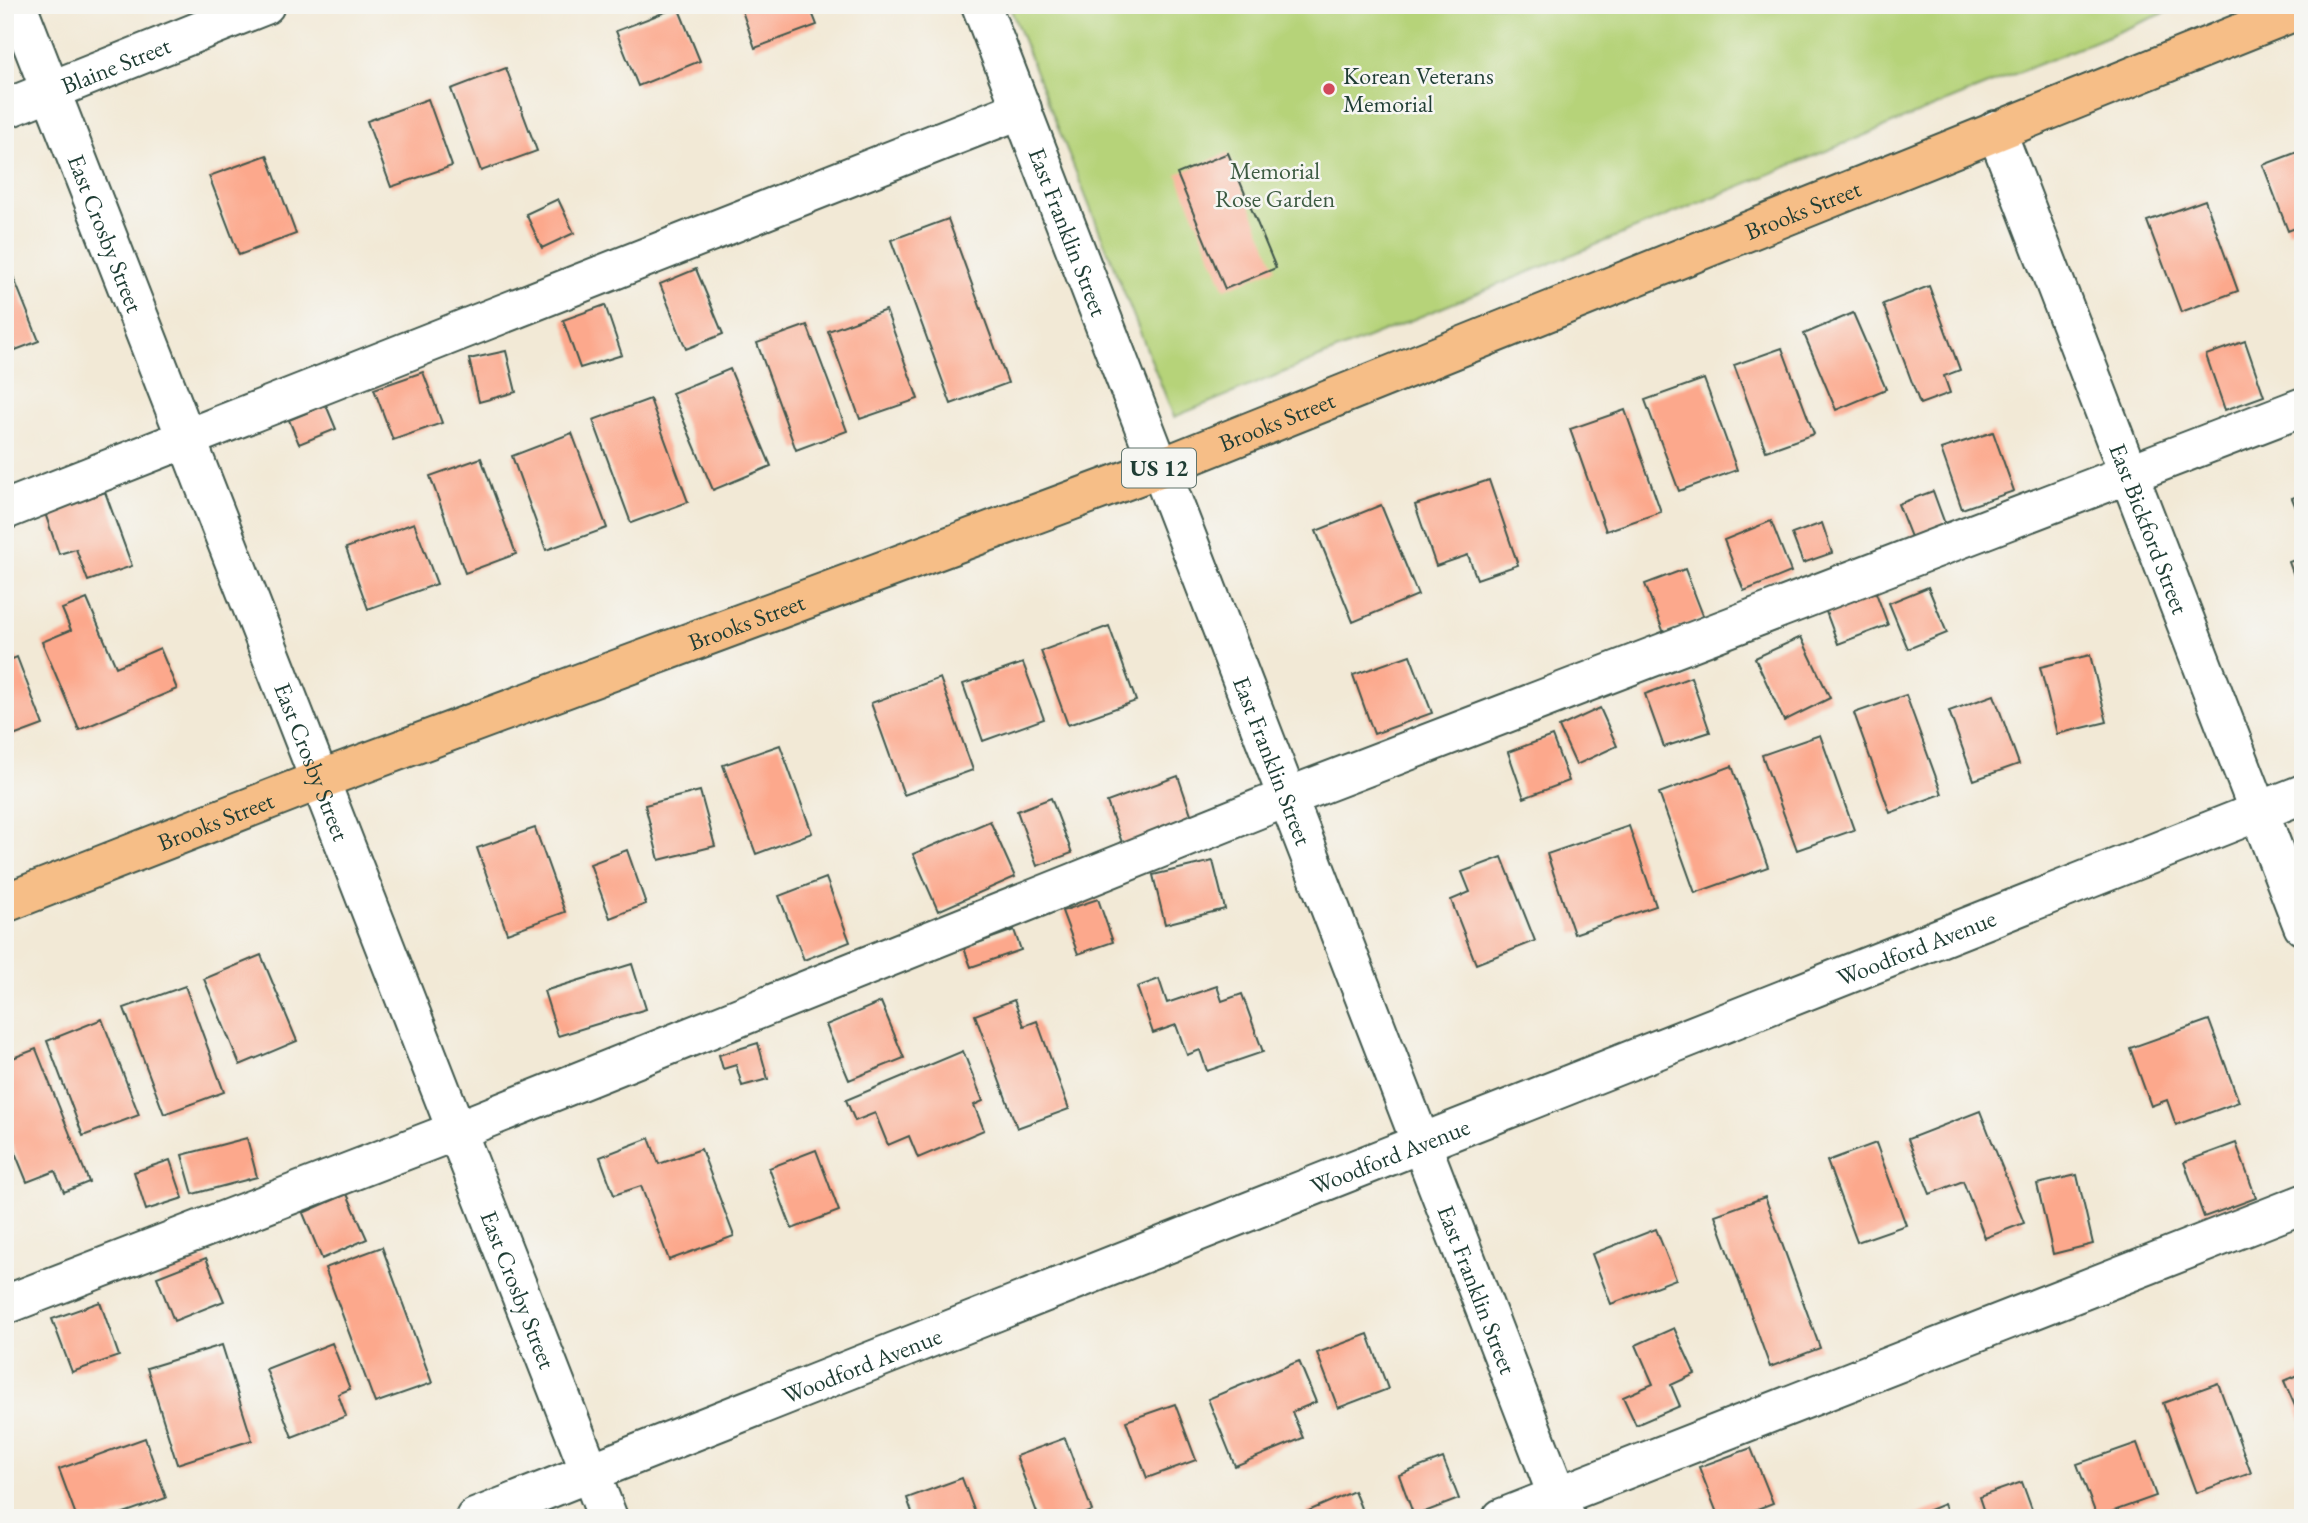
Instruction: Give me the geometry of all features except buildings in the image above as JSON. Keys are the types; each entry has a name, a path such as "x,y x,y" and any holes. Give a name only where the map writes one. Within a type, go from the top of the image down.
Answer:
{"highway":[{"name":"Brooks Street","path":"5,903 322,779 1162,467 2303,8"}],"street":[{"name":"East Crosby Street","path":"17,5 322,779 608,1518"},
{"name":"Blaine Street","path":"5,109 265,5"},
{"name":"East Franklin Street","path":"981,5 1162,467 1419,1143 1562,1507"},
{"path":"5,510 1022,110"},
{"name":"East Bickford Street","path":"1996,130 2303,926"},
{"path":"5,1305 458,1130 1288,797 2303,407"},
{"name":"Woodford Avenue","path":"475,1518 2303,794"},
{"path":"1502,1518 1562,1507 2303,1204"}],"green space":[{"name":"Memorial Rose Garden","path":"1009,5 2184,5 1174,417"}],"place":[{"name":"Korean Veterans Memorial","path":"1329,89"}]}
